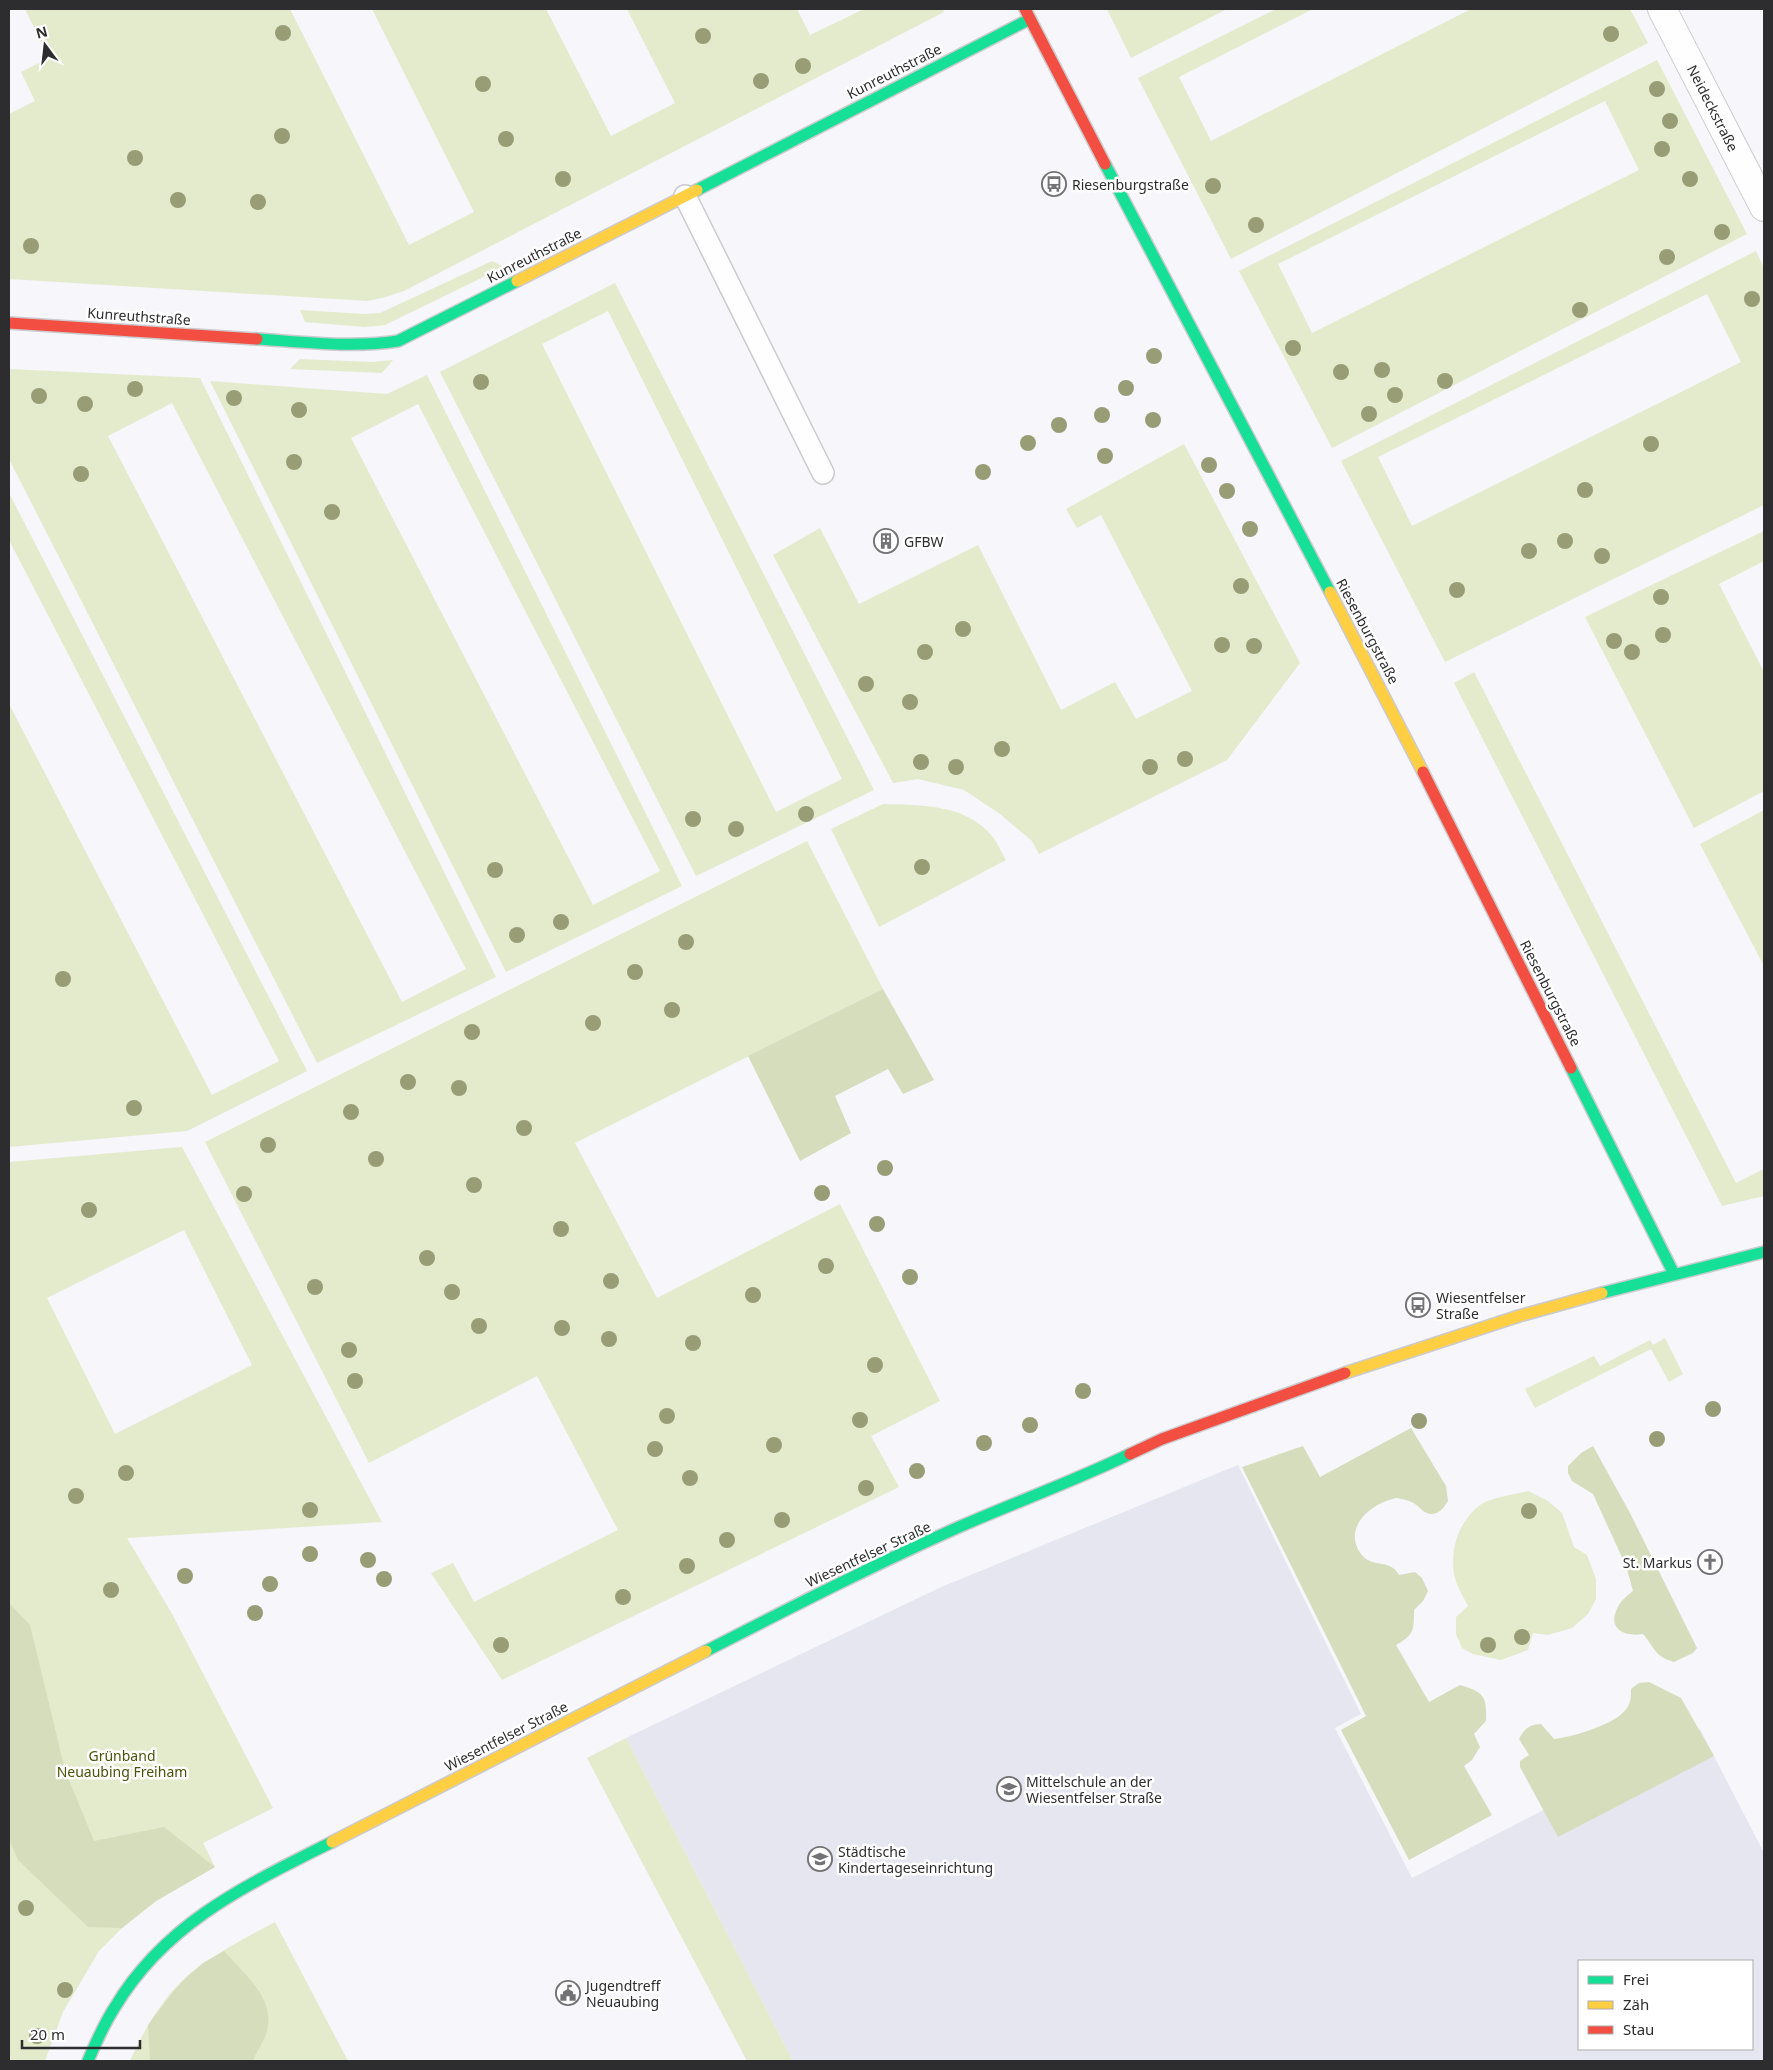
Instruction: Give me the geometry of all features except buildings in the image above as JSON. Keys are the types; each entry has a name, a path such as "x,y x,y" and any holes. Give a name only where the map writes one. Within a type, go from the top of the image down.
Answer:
{"street":[{"name":"Neideckstraße","path":"1662,9 1764,207"},
{"name":"Kunreuthstraße","path":"9,323 351,345 398,341 684,196 1028,14"},
{"name":"Riesenburgstraße","path":"1028,14 1174,297 1388,701 1674,1274"},
{"name":"Wiesentfelser Straße","path":"88,2061 111,2011 147,1962 189,1921 214,1904 830,1587 951,1531 1080,1478 1131,1453 1191,1428 1314,1383 1451,1338 1589,1296 1764,1252"}],"lane":[{"path":"684,196 824,474"}],"shaded area":[{"name":"Mittelschule an der Wiesentfelser Straße","path":"1238,1465 1361,1714 1335,1728 1412,1878 1700,1729 1764,1853 1764,2061 793,2061 626,1738 939,1588"}],"green space":[{"path":"25,9 290,9 409,245 474,212 372,9 546,9 611,136 675,103 627,9 797,9 810,35 864,9 942,9 944,12 404,291 368,301 9,279 9,114 35,101 21,72 49,58"},
{"path":"1107,9 1227,9 1131,58"},
{"path":"1276,9 1313,9 1179,77 1211,141 1471,9 1630,9 1648,43 1231,259 1138,78"},
{"path":"1657,60 1747,234 1332,448 1239,271","holes":["1605,101 1639,170 1312,333 1278,264"]},
{"path":"1756,251 1764,268 1764,505 1445,662 1341,461","holes":["1707,294 1741,362 1412,526 1378,457"]},
{"path":"492,261 504,267 385,325 365,327 305,322 300,310 364,314 380,313"},
{"path":"615,283 874,790 696,876 440,372","holes":["608,311 842,779 776,812 542,344"]},
{"path":"300,359 372,362 393,360 382,373 290,369"},
{"path":"9,369 200,378 496,977 317,1063 9,459","holes":["172,403 466,969 402,1002 108,436"]},
{"path":"427,375 682,886 506,972 210,381 387,394","holes":["418,404 660,871 593,905 351,438"]},
{"path":"1184,444 1300,663 1227,760 1039,854 1032,841 1000,814 964,790 918,779 893,783 773,555 820,528 859,604 978,545 1061,710 1115,682 1136,719 1192,691 1101,515 1077,528 1066,509"},
{"path":"9,493 307,1071 187,1131 9,1147 9,704 212,1095 279,1061 9,540"},
{"path":"1764,531 1764,561 1719,584 1764,672 1764,791 1694,828 1585,617"},
{"path":"1474,672 1736,1183 1764,1169 1764,1196 1722,1206 1454,683"},
{"path":"883,804 927,806 956,812 981,825 992,836 1006,860 879,927 831,829"},
{"path":"1764,810 1764,966 1700,844"},
{"path":"807,841 883,989 575,1143 657,1298 840,1204 940,1401 871,1436 899,1487 502,1680 431,1573 453,1563 474,1602 618,1530 537,1376 369,1463 205,1142"},
{"path":"883,989 934,1080 903,1094 888,1069 835,1096 851,1133 800,1161 748,1056"},
{"name":"Grünband Neuaubing Freiham","path":"182,1147 382,1522 127,1538 171,1612 273,1808 203,1843 215,1867 156,1901 122,1928 99,1951 63,2012 45,2061 9,2061 9,1162","holes":["184,1230 252,1365 115,1434 47,1298"]},
{"path":"1665,1338 1683,1374 1669,1382 1651,1349 1535,1408 1525,1389 1594,1356 1600,1366 1650,1340 1653,1345"},
{"path":"1411,1428 1446,1486 1448,1501 1443,1508 1431,1514 1412,1502 1397,1498 1386,1501 1371,1509 1359,1522 1356,1529 1356,1545 1365,1559 1391,1567 1399,1575 1415,1572 1422,1578 1428,1591 1423,1601 1414,1610 1414,1622 1410,1635 1396,1645 1429,1702 1460,1685 1479,1693 1485,1700 1486,1721 1474,1734 1480,1747 1472,1760 1464,1766 1492,1815 1409,1860 1341,1730 1366,1716 1242,1467 1303,1446 1320,1477"},
{"path":"1593,1446 1630,1513 1697,1648 1693,1653 1674,1662 1667,1660 1655,1651 1643,1634 1625,1633 1616,1627 1614,1622 1618,1606 1633,1591 1626,1566 1593,1494 1572,1481 1568,1473 1568,1466 1581,1453"},
{"path":"1528,1491 1548,1501 1562,1513 1574,1547 1587,1555 1596,1579 1596,1599 1588,1614 1572,1628 1548,1635 1533,1633 1528,1650 1501,1660 1473,1654 1462,1648 1456,1634 1456,1617 1468,1606 1458,1586 1453,1564 1455,1545 1461,1527 1480,1505 1496,1498"},
{"path":"9,1603 30,1625 65,1770 94,1841 164,1827 215,1867 156,1901 122,1928 88,1927 18,1860 9,1839"},
{"path":"1649,1682 1681,1698 1714,1756 1558,1837 1520,1767 1520,1761 1529,1755 1519,1739 1521,1735 1533,1725 1541,1724 1554,1739 1594,1729 1622,1714 1629,1703 1631,1689 1639,1683"},
{"path":"626,1738 793,2061 747,2061 587,1758"},
{"path":"275,1922 348,2061 130,2061 151,2020 180,1983 212,1957"},
{"path":"224,1951 261,1994 268,2014 267,2030 253,2061 150,2061 148,2025 186,1978 203,1963"}],"traffic: fast":[{"path":"697,190 1030,19"},
{"path":"1105,164 1330,592"},
{"path":"257,339 346,344 398,341 517,281"},
{"path":"1571,1068 1674,1274"},
{"path":"1602,1293 1764,1252"},
{"path":"706,1651 927,1541 1130,1454"},
{"path":"88,2061 115,2007 135,1977 158,1951 184,1929 239,1891 332,1842"}],"traffic: slow":[{"path":"517,281 697,190"},
{"path":"1330,592 1423,772"},
{"path":"1345,1373 1519,1316 1602,1293"},
{"path":"332,1842 706,1651"}],"traffic: jam":[{"path":"1025,9 1105,164"},
{"path":"9,323 257,339"},
{"path":"1423,772 1571,1068"},
{"path":"1130,1454 1162,1439 1345,1373"}],"place":[{"name":"Riesenburgstraße","path":"1054,184"},
{"name":"GFBW","path":"886,541"},
{"name":"Wiesentfelser Straße","path":"1418,1305"},
{"name":"St. Markus","path":"1710,1562"},
{"name":"Mittelschule an der Wiesentfelser Straße","path":"1009,1789"},
{"name":"Städtische Kindertageseinrichtung","path":"820,1859"},
{"name":"Jugendtreff Neuaubing","path":"568,1993"}]}
